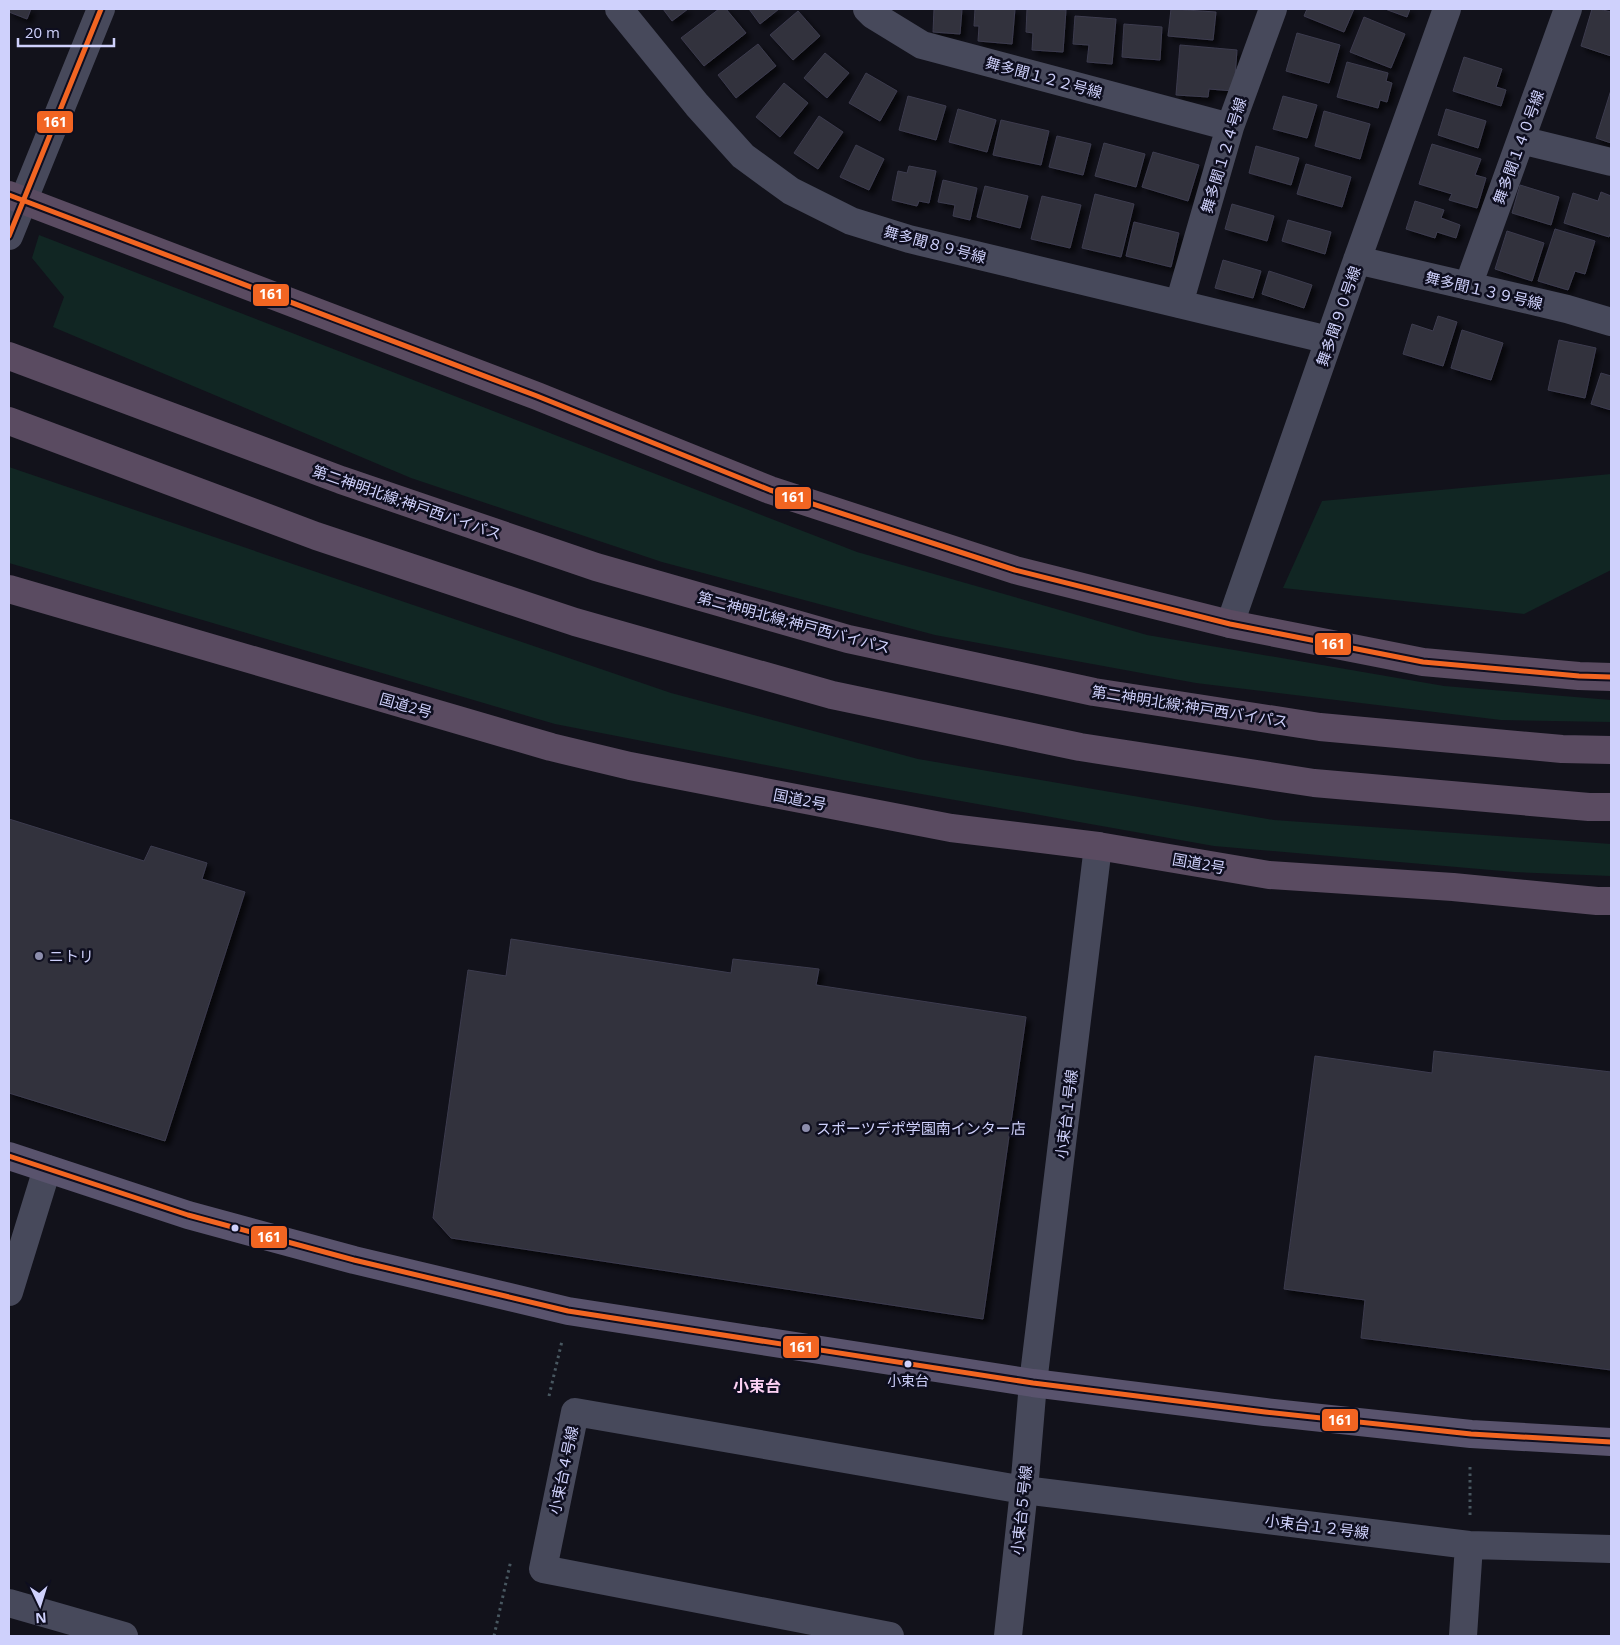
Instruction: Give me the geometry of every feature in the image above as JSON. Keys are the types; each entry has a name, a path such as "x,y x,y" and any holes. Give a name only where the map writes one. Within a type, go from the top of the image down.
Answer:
{"highway":[{"path":"16,198 537,396 770,490 1015,570 1230,624 1423,662 1579,676 1611,677"},
{"path":"9,339 341,480"},
{"name":"第二神明北線;神戸西バイパス","path":"9,356 341,480 596,568 848,639 1075,688 1320,726 1562,749 1611,750"},
{"path":"9,421 316,536 565,619 832,695 1080,746 1314,783 1604,808"},
{"path":"9,427 63,442"},
{"name":"国道2号","path":"9,589 551,747 630,766 950,828 1098,846 1269,874 1453,887 1611,901"}],"main road":[{"path":"9,1156 188,1216 354,1260 568,1311 1033,1383 1265,1412 1471,1434 1611,1442"}],"street":[{"path":"9,235 16,198 101,9"},
{"name":"舞多聞８９号線","path":"618,9 697,105 743,156 791,191 851,221 909,239 1329,340"},
{"name":"舞多聞１２２号線","path":"867,9 873,15 922,45 1230,127"},
{"name":"舞多聞１２４号線","path":"1179,304 1230,127 1273,9"},
{"name":"舞多聞９０号線","path":"1230,624 1447,9"},
{"name":"舞多聞１４０号線","path":"1468,286 1568,9"},
{"path":"1521,140 1611,162"},
{"name":"舞多聞１３９号線","path":"1357,260 1567,309 1611,322"},
{"name":"小束台１号線","path":"1033,1383 1098,846"},
{"path":"9,1292 47,1169"},
{"name":"小束台５号線","path":"1008,1636 1024,1490 1033,1383"},
{"name":"小束台４号線","path":"890,1636 543,1570 575,1412 1024,1490"},
{"name":"小束台１２号線","path":"1024,1490 1469,1545 1611,1549"},
{"path":"1463,1636 1469,1545"},
{"path":"9,1603 124,1636"}],"path":[{"path":"1469,1545 1471,1434"}],"green space":[{"path":"39,235 857,552 1147,635 1444,686 1611,700 1611,722 1501,720 1196,683 935,635 662,562 411,478 53,327 64,297 32,258"},
{"path":"9,467 671,693 918,759 1274,820 1611,844 1611,876 1514,872 1214,846 843,780 555,724 9,563"},
{"path":"1611,474 1611,570 1524,614 1283,588 1322,501"}],"building":[{"path":"9,9 31,9 27,19 9,12"},
{"path":"663,9 688,9 672,21"},
{"path":"719,9 726,9 746,33 704,66 681,38"},
{"path":"749,9 779,9 760,24"},
{"path":"934,9 962,9 960,34 933,32"},
{"path":"975,9 1015,9 1012,44 978,41 979,26 974,26"},
{"path":"1027,9 1066,10 1063,52 1032,50 1033,33 1026,32"},
{"path":"1171,9 1216,12 1213,40 1168,36"},
{"path":"1307,9 1354,9 1344,32 1304,16"},
{"path":"1385,9 1410,9 1407,17"},
{"path":"1592,9 1611,12 1611,56 1581,46"},
{"path":"798,11 820,36 793,60 770,35"},
{"path":"1075,16 1116,19 1112,64 1087,62 1089,45 1073,44"},
{"path":"1364,17 1405,34 1391,68 1350,52"},
{"path":"1124,24 1162,27 1160,60 1122,57"},
{"path":"1297,33 1340,45 1329,83 1286,71"},
{"path":"758,44 776,66 736,98 718,75"},
{"path":"1180,45 1237,50 1234,91 1209,89 1208,97 1176,95"},
{"path":"825,53 849,73 827,98 804,78"},
{"path":"1464,57 1502,69 1496,87 1506,90 1501,106 1453,91"},
{"path":"1347,62 1388,73 1386,81 1392,83 1387,102 1380,100 1378,108 1337,97"},
{"path":"866,73 897,91 880,121 849,103"},
{"path":"784,83 808,103 780,137 756,117"},
{"path":"1611,90 1611,143 1596,138"},
{"path":"908,96 946,106 936,140 899,130"},
{"path":"1283,96 1317,105 1307,138 1273,129"},
{"path":"958,109 996,120 987,152 949,142"},
{"path":"1446,109 1486,121 1478,148 1438,135"},
{"path":"1324,111 1370,124 1360,159 1315,146"},
{"path":"819,116 843,132 818,169 794,153"},
{"path":"1001,120 1049,131 1041,165 993,155"},
{"path":"1057,136 1091,144 1083,175 1049,167"},
{"path":"1104,143 1145,154 1136,187 1095,176"},
{"path":"1432,144 1481,159 1475,175 1486,178 1477,208 1449,200 1452,194 1419,184"},
{"path":"856,145 884,159 869,190 840,177"},
{"path":"1256,146 1299,158 1291,185 1249,173"},
{"path":"1153,152 1199,165 1188,201 1142,187"},
{"path":"1306,164 1351,177 1342,207 1297,194"},
{"path":"909,166 936,171 929,203 919,201 917,206 892,200 898,171 907,173"},
{"path":"943,180 977,188 970,220 953,216 955,205 938,202"},
{"path":"1520,185 1559,197 1551,225 1512,213"},
{"path":"985,186 1028,196 1020,228 977,217"},
{"path":"1601,192 1611,196 1611,231 1609,237 1564,223 1573,193 1598,201"},
{"path":"1095,194 1134,204 1121,257 1082,248"},
{"path":"1042,196 1081,205 1070,248 1031,239"},
{"path":"1415,201 1444,210 1441,218 1460,225 1456,238 1437,232 1435,238 1406,229"},
{"path":"1232,204 1274,216 1267,241 1225,229"},
{"path":"1288,220 1331,232 1325,254 1282,241"},
{"path":"1134,222 1179,233 1171,267 1126,256"},
{"path":"1555,229 1595,241 1585,274 1575,271 1568,290 1538,281"},
{"path":"1507,231 1544,243 1532,281 1495,269"},
{"path":"1223,260 1261,271 1253,298 1215,288"},
{"path":"1269,271 1312,285 1304,308 1262,294"},
{"path":"1438,316 1457,322 1443,366 1403,354 1412,324 1433,331"},
{"path":"1462,330 1503,343 1491,380 1451,368"},
{"path":"1559,340 1596,348 1585,398 1548,390"},
{"path":"1601,373 1611,376 1611,410 1591,404"},
{"path":"9,819 144,861 151,846 207,863 202,879 245,892 165,1141 9,1093"},
{"path":"511,939 731,973 733,959 819,969 816,985 1026,1017 983,1319 451,1238 433,1218 468,970 506,976"},
{"path":"1434,1051 1611,1072 1611,1370 1361,1338 1365,1300 1284,1289 1315,1056 1432,1073"}],"transit line":[{"name":"161","path":"9,236 101,9"},
{"name":"161","path":"9,195 537,396 770,490 1015,570 1230,624 1423,662 1579,676 1611,677"},
{"name":"161","path":"9,1156 188,1215 354,1260 568,1311 1033,1383 1265,1412 1471,1434 1611,1442"}],"place":[{"name":"ニトリ","path":"39,956"},
{"name":"スポーツデポ学園南インター店","path":"806,1128"},
{"name":"小束台","path":"908,1364"}],"district":[{"name":"小束台","path":"757,1386"}]}
